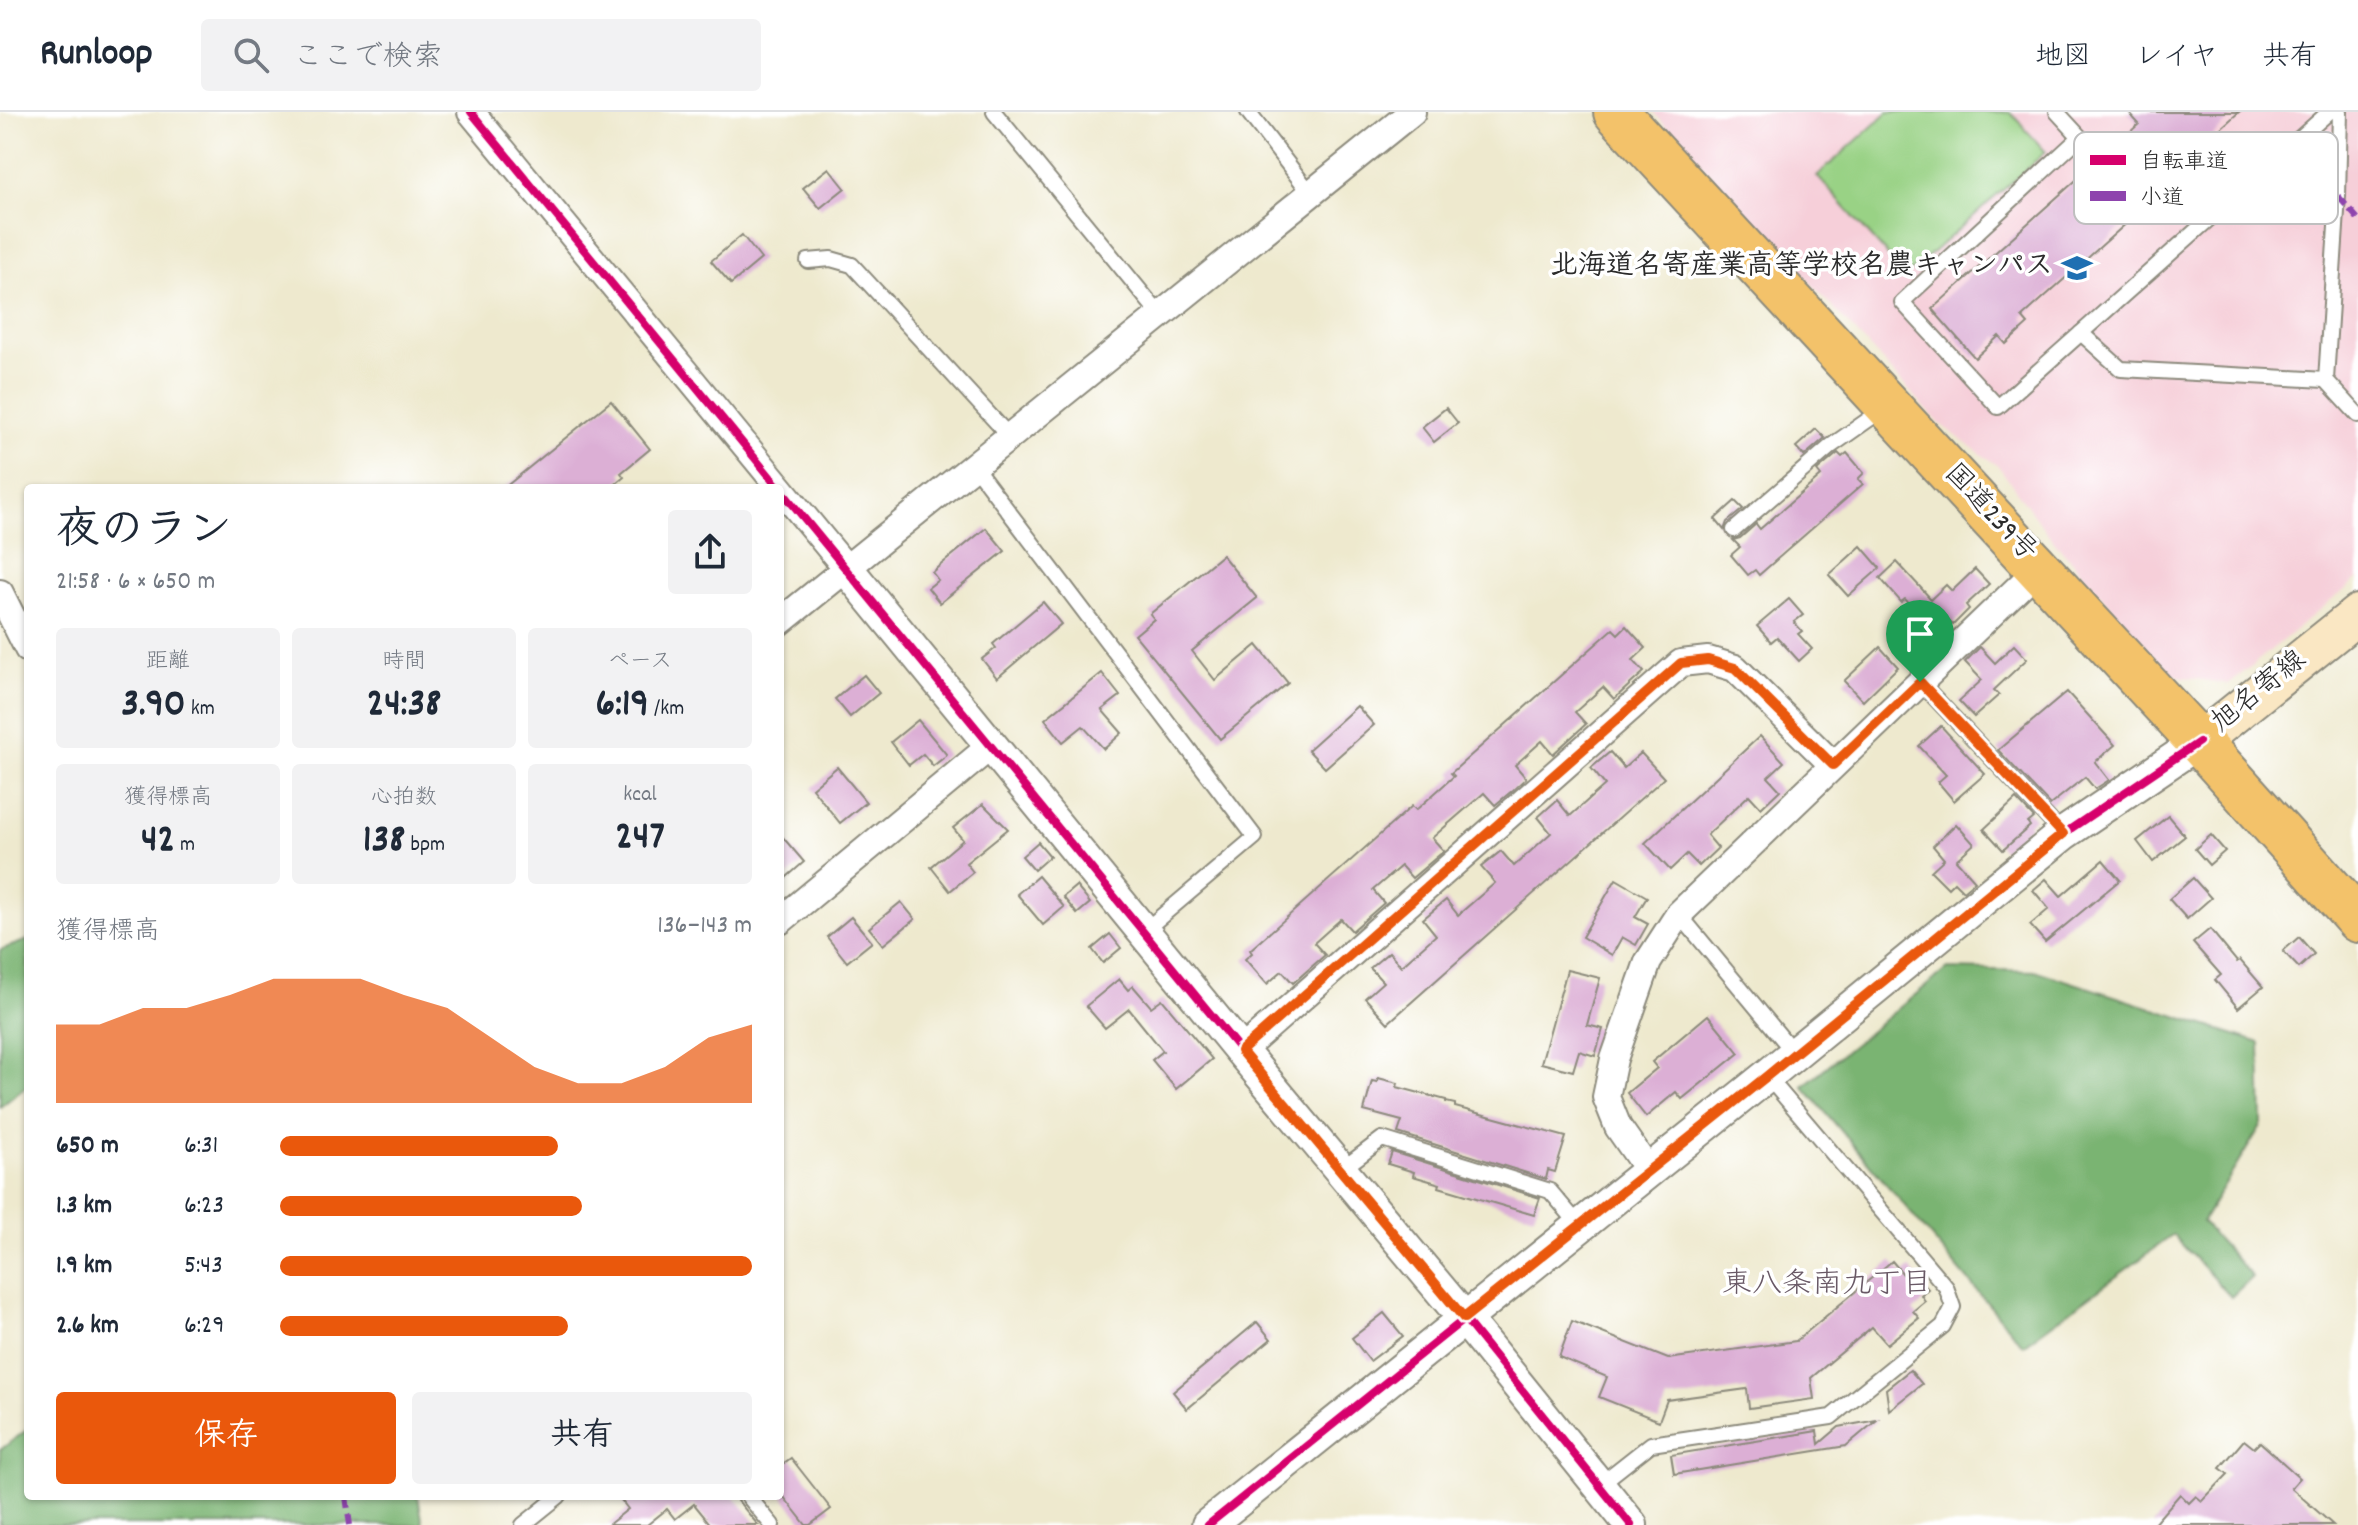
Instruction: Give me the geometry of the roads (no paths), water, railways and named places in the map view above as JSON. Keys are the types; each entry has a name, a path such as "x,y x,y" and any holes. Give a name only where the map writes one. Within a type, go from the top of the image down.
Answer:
{"highway":[{"name":"国道239号","path":"1616,112 2199,742 2358,920"}],"main road":[{"name":"旭名寄線","path":"2199,742 2358,614"}],"street":[{"path":"471,112 777,484"},
{"path":"784,619 1412,112"},
{"path":"784,492 1631,1525"},
{"path":"1648,1170 1618,1127 1606,1097 1614,1059 1648,962 1679,914 2039,568"},
{"path":"0,593 24,642"},
{"path":"1241,1051 1681,663 1708,660 1735,668 1833,765"},
{"path":"1208,1525 1795,1054 2063,834 2199,742"},
{"path":"784,918 992,745"}],"lane":[{"path":"994,112 1160,315"},
{"path":"1248,112 1311,194"},
{"path":"2057,112 2075,132"},
{"path":"2307,132 2329,112"},
{"path":"2338,196 2340,112"},
{"path":"2074,143 1902,302 1998,407 2203,224"},
{"path":"2326,380 2336,224"},
{"path":"808,261 831,259 852,265 1010,437"},
{"path":"2081,333 2121,369 2326,380 2358,415"},
{"path":"1734,530 1831,446 1888,406"},
{"path":"974,466 1255,837 1144,931"},
{"path":"1920,682 2063,834"},
{"path":"1679,914 1795,1054"},
{"path":"1599,1485 1651,1444 1831,1417 1943,1326 1953,1307 1946,1287 1767,1076"},
{"path":"1341,1170 1382,1139 1550,1191 1579,1225"},
{"path":"523,1525 554,1500"},
{"path":"751,1500 772,1525"}],"place":[{"name":"北海道名寄産業高等学校名農キャンパス","path":"2077,268"}],"district":[{"name":"東八条南九丁目","path":"1827,1286"}]}
